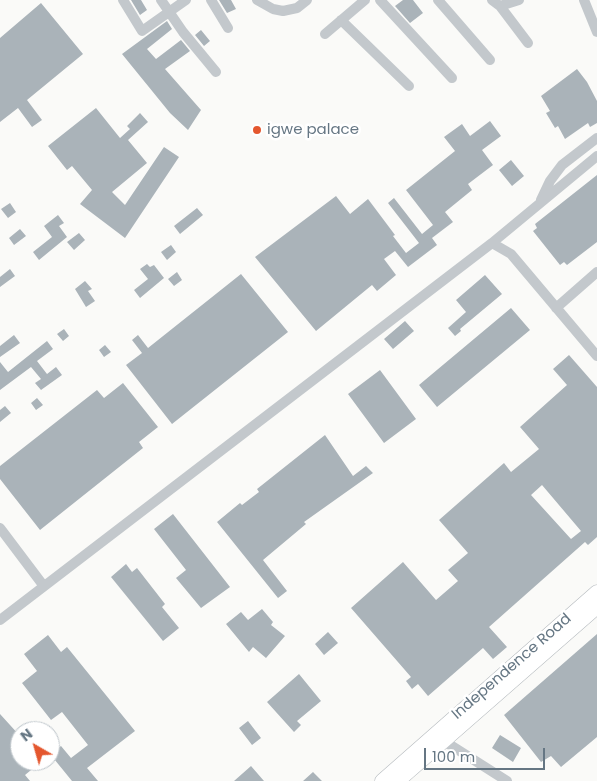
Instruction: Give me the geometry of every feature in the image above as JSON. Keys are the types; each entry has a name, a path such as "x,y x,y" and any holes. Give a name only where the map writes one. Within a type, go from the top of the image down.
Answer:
{"main road":[{"name":"Independence Road","path":"382,781 597,592"},
{"name":"Independence Road","path":"403,779 444,740 597,607"}],"street":[{"path":"123,0 142,31 186,0"},
{"path":"161,0 183,32 216,72"},
{"path":"211,0 228,28"},
{"path":"258,0 274,9 283,11 297,8 307,0"},
{"path":"325,34 364,0"},
{"path":"380,0 452,78"},
{"path":"438,0 490,60"},
{"path":"496,3 519,0"},
{"path":"584,0 597,32"},
{"path":"496,3 528,43"},
{"path":"341,20 409,86"},
{"path":"539,203 550,181 562,165 597,138"},
{"path":"0,620 43,585 492,243 597,156"},
{"path":"492,243 511,254 597,356"},
{"path":"556,308 597,272"},
{"path":"0,528 43,585"},
{"path":"444,740 507,781"}],"building":[{"path":"131,0 141,0 147,10 140,15"},
{"path":"219,0 231,0 236,9 227,13"},
{"path":"403,0 413,0 423,13 410,23 395,6"},
{"path":"41,3 83,54 27,100 42,120 32,127 18,108 0,122 0,38"},
{"path":"167,21 172,29 147,49 156,59 181,40 190,51 165,69 201,110 188,130 170,113 122,54"},
{"path":"201,30 210,41 204,46 195,35"},
{"path":"577,69 587,82 597,101 597,123 590,127 588,123 565,139 558,126 555,128 546,113 550,111 541,96"},
{"path":"96,108 120,138 130,129 127,126 140,113 148,122 128,140 147,163 112,192 125,205 164,147 179,157 125,238 80,204 92,190 72,166 67,170 48,146"},
{"path":"490,121 501,136 482,150 493,165 468,184 472,190 445,212 453,222 432,238 437,245 408,267 395,251 384,259 396,275 377,291 372,285 316,331 255,257 336,196 350,214 368,199 406,253 419,243 388,203 394,198 422,234 433,225 406,190 455,151 444,137 462,124 470,136"},
{"path":"511,160 524,176 512,186 499,170"},
{"path":"597,175 597,242 567,265 564,262 560,265 533,231 537,228 535,224"},
{"path":"10,203 16,212 8,218 1,209"},
{"path":"197,208 203,215 180,234 174,226"},
{"path":"58,215 64,223 59,226 67,237 39,260 33,252 52,237 44,226"},
{"path":"20,229 26,236 14,245 9,238"},
{"path":"79,233 85,240 74,250 67,242"},
{"path":"171,245 176,252 167,260 161,252"},
{"path":"147,264 150,267 154,265 164,278 140,298 134,290 148,279 140,269"},
{"path":"10,269 15,276 0,287 0,277"},
{"path":"177,272 182,280 174,286 168,279"},
{"path":"241,274 288,332 172,424 126,365 142,353 132,340 138,335 148,348"},
{"path":"485,275 502,294 460,329 461,331 455,336 448,328 466,312 456,300"},
{"path":"85,281 92,289 88,291 95,301 86,307 75,289"},
{"path":"511,308 530,330 437,407 419,385"},
{"path":"405,321 414,331 393,349 384,339"},
{"path":"64,329 69,336 63,341 57,334"},
{"path":"14,335 20,343 0,357 0,346"},
{"path":"47,341 53,349 37,361 47,374 56,367 62,375 41,390 35,383 41,379 31,367 0,390 0,362 8,372"},
{"path":"105,345 111,352 104,357 99,350"},
{"path":"569,355 597,387 597,537 588,545 585,542 489,627 507,647 493,659 483,648 428,696 418,684 412,689 406,681 411,677 351,608 403,562 436,600 458,581 448,570 468,553 439,520 504,463 511,472 539,449 520,427 567,385 553,369","holes":["542,485 581,531 571,539 531,495"]},
{"path":"380,370 416,419 384,443 348,394"},
{"path":"123,383 158,427 139,442 143,448 40,530 0,479 0,466 97,390 104,398"},
{"path":"37,398 43,405 36,410 31,403"},
{"path":"5,406 11,413 0,422 0,410"},
{"path":"325,435 353,476 366,466 373,473 304,522 306,524 263,560 287,591 278,598 217,522 240,503 242,505 259,492 257,489"},
{"path":"173,514 230,587 201,608 176,578 186,570 154,529"},
{"path":"126,564 132,572 137,568 165,604 162,607 179,628 163,641 111,577"},
{"path":"262,609 273,622 271,625 285,636 266,658 253,647 249,652 226,624 241,612 248,620"},
{"path":"328,632 338,643 324,655 315,644"},
{"path":"597,634 597,737 561,767 551,756 541,762 504,715"},
{"path":"48,635 61,652 67,647 135,731 87,768 98,781 72,781 60,766 60,747 71,758 88,745 62,712 51,720 22,683 37,671 24,654"},
{"path":"299,674 321,701 297,721 301,725 294,732 267,702"},
{"path":"0,714 10,725 10,771 30,771 25,775 30,781 0,781"},
{"path":"248,721 261,738 252,745 239,728"},
{"path":"500,735 521,748 513,762 492,748"},
{"path":"251,766 264,781 234,781"},
{"path":"313,772 322,781 303,781"}],"place":[{"name":"igwe palace","path":"257,130"}]}
